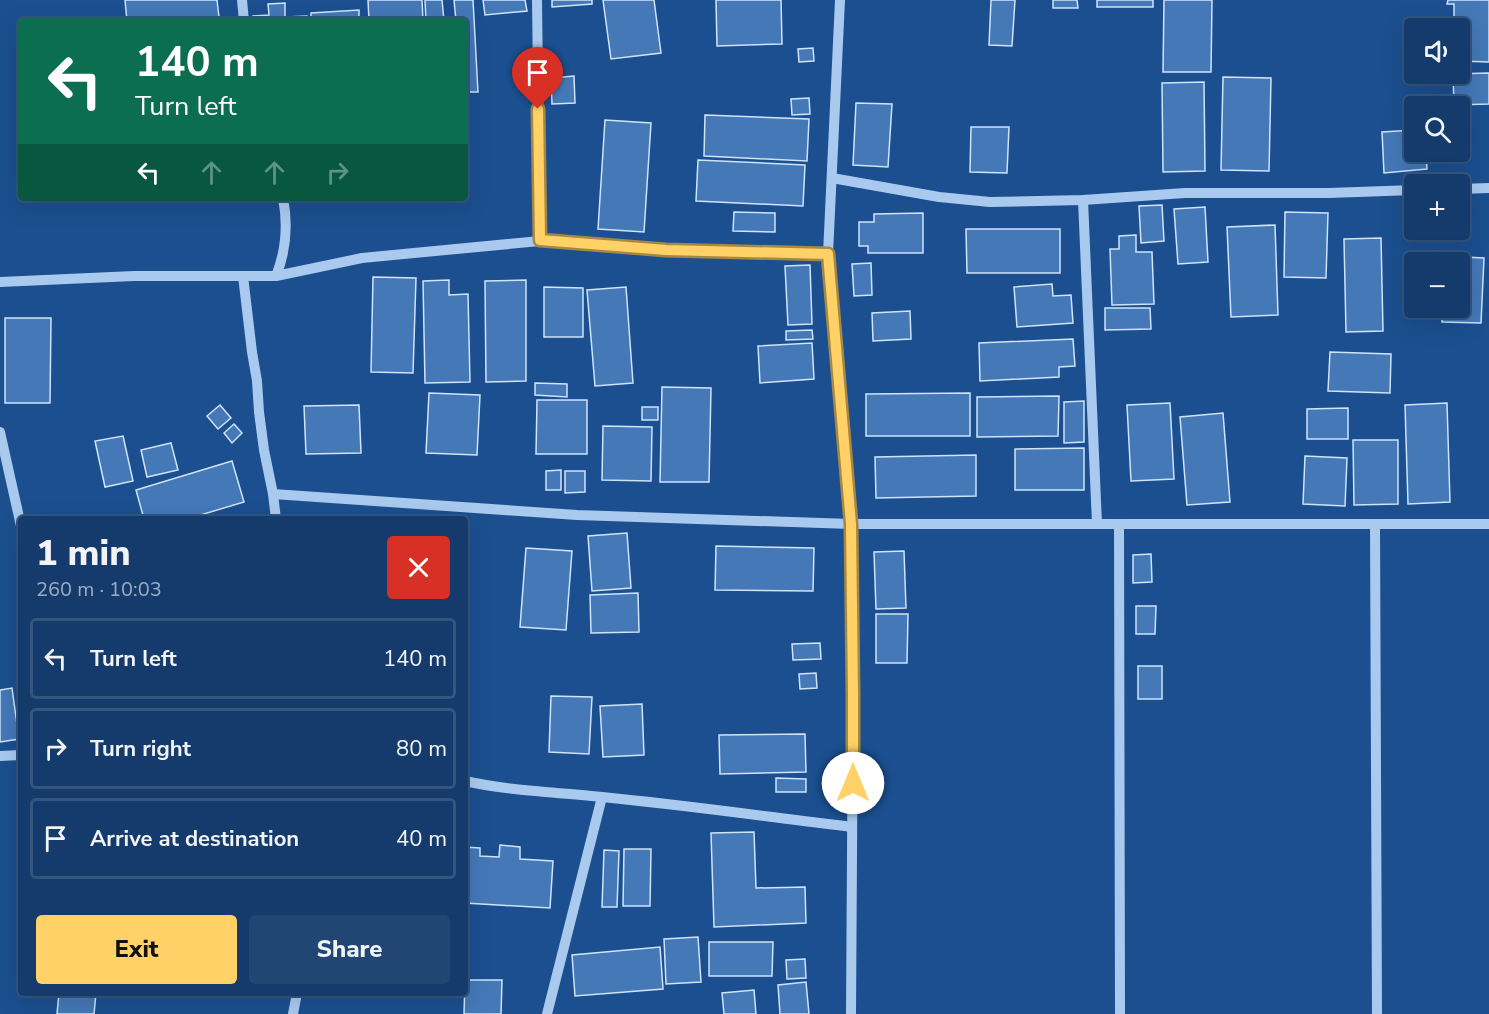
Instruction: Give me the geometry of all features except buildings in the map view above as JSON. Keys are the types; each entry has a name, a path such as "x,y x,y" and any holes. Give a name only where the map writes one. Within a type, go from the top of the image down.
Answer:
{"street":[{"path":"242,0 244,18"},
{"path":"537,0 540,240"},
{"path":"840,0 828,254 851,524 853,694 851,1014"},
{"path":"832,178 939,197 990,202 1083,200 1185,193 1404,190"},
{"path":"1470,189 1489,188"},
{"path":"1083,200 1097,524"},
{"path":"276,276 285,249 283,201"},
{"path":"0,282 134,276 276,276 362,258 540,240 666,250 828,254"},
{"path":"243,276 257,381 262,441 276,516"},
{"path":"0,432 19,516"},
{"path":"273,494 577,515 851,524 1489,524"},
{"path":"1119,524 1120,1014"},
{"path":"1375,524 1377,1014"},
{"path":"0,756 18,755"},
{"path":"468,783 852,827"},
{"path":"547,1014 602,797"},
{"path":"293,1014 296,996"}],"route":[{"path":"538,109 540,240 666,250 828,254 851,524 853,783"}]}
